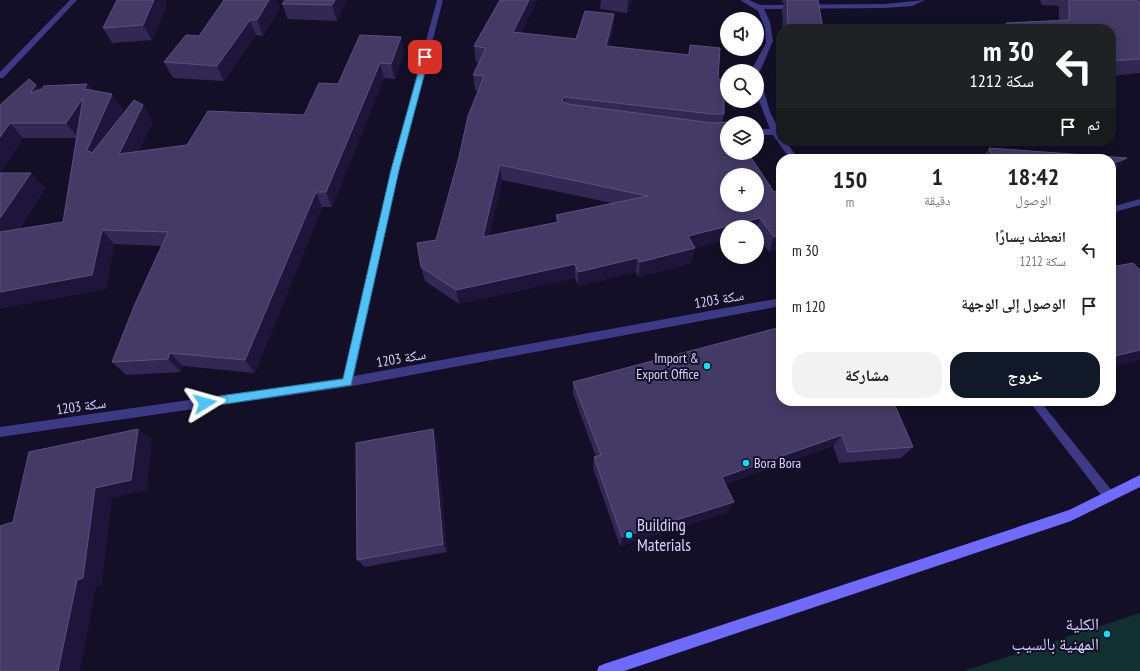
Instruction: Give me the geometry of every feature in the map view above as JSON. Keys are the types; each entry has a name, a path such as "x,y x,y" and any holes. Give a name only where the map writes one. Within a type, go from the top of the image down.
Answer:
{"main road":[{"path":"604,671 1071,515 1140,481"}],"street":[{"path":"0,76 74,0"},
{"path":"347,382 395,170 440,0"},
{"path":"743,0 759,7 765,13 770,41 765,53 758,64"},
{"path":"759,7 884,6 912,4 922,0"},
{"path":"764,103 775,132 764,132"},
{"path":"1116,209 1140,202"},
{"name":"سكة 1203","path":"0,432 347,382 776,303"},
{"path":"1038,406 1109,496"}],"green space":[{"name":"الكلية المهنية بالسيب","path":"1140,613 1140,671 964,671"}],"building":[{"path":"117,0 154,0 143,25 103,28"},
{"path":"224,0 269,0 257,20 250,20 217,66 164,62 186,35 199,36"},
{"path":"285,0 335,0 332,5 282,4"},
{"path":"500,0 529,0 513,32 576,39 585,11 614,14 606,46 689,55 690,45 720,48 718,79 720,79 720,108 724,108 724,114 712,114 565,97 562,100 568,104 712,123 720,122 720,160 753,160 758,168 720,168 720,212 764,212 764,177 774,192 776,191 776,236 774,237 764,223 764,220 760,218 752,220 720,220 720,228 688,236 695,248 640,262 637,258 578,272 575,264 456,290 421,267 417,243 436,240 459,157 468,116 484,76 473,75 486,48 474,46","holes":["500,165 648,196 556,215 559,222 483,237"]},
{"path":"787,0 818,0 822,24 788,24"},
{"path":"1069,0 1136,0 1140,3 1140,59 1116,61 1116,24 1006,23 1069,20"},
{"path":"360,35 401,37 391,64 380,63 326,192 316,192 245,360 170,353 168,359 112,362 135,304 168,232 102,230 92,275 0,292 0,232 63,222 83,98 66,123 10,123 0,137 0,105 29,79 36,85 30,93 42,89 44,86 87,84 84,89 112,94 87,150 92,153 134,100 143,105 119,154 187,145 208,111 304,115 319,83 338,84"},
{"path":"989,148 1072,154 991,154"},
{"path":"1116,157 1127,158 1116,162"},
{"path":"0,173 31,173 0,218"},
{"path":"1133,263 1140,270 1140,350 1116,356 1116,266"},
{"path":"776,328 776,406 895,406 913,447 848,452 842,435 722,477 734,502 622,537 594,457 601,455 573,382"},
{"path":"138,429 131,480 95,488 83,578 77,580 58,671 0,671 0,526 13,522 29,452"},
{"path":"433,429 443,544 357,560 356,443"}],"place":[{"name":"Import & Export Office","path":"707,366"},
{"name":"Bora Bora","path":"746,463"},
{"name":"Building Materials","path":"629,535"},
{"name":"الكلية المهنية بالسيب","path":"1107,634"}],"route":[{"path":"205,403 347,382 395,170 425,57"}]}
